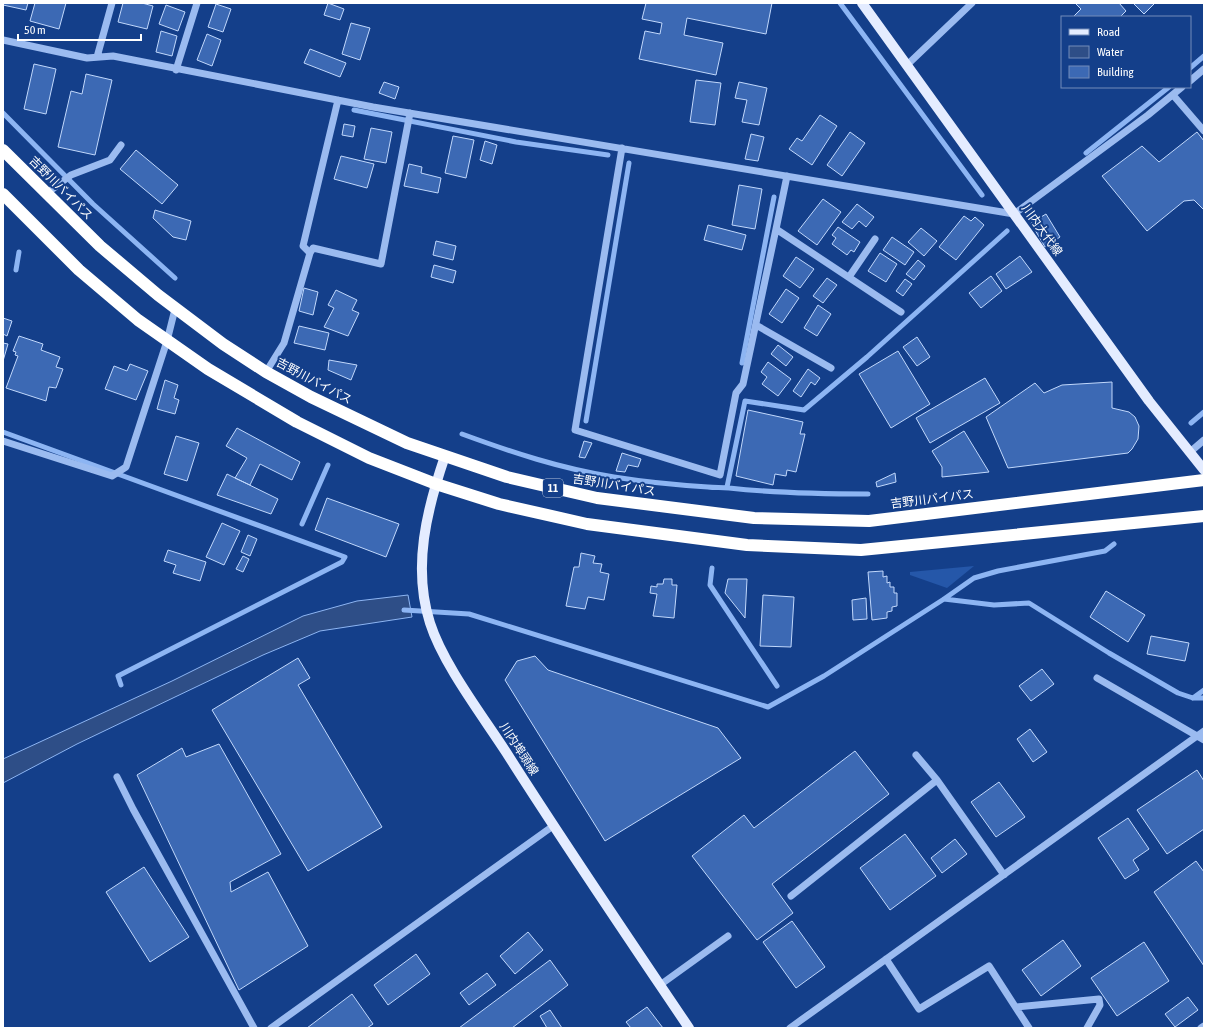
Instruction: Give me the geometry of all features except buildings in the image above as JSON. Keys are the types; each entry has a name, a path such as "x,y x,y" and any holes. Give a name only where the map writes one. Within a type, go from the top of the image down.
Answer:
{"highway":[{"name":"吉野川バイパス","path":"3,150 100,246 175,309 223,344 266,372 312,397 407,443 507,477 597,498 754,518 869,521 1204,480"},
{"name":"11","path":"3,194 79,270 138,320 208,370 297,422 369,458 436,484 499,504 587,524 747,545 854,550 1204,516"}],"main road":[{"name":"川内大代線","path":"862,3 1150,401 1204,470"},
{"name":"川内埠頭線","path":"445,456 429,506 424,540 422,571 423,591 430,622 439,644 462,684 553,826 689,1028"}],"street":[{"path":"97,56 112,3"},
{"path":"176,70 197,3"},
{"path":"907,65 972,3"},
{"path":"3,40 87,58 97,56 113,56 176,70 410,113 1014,214 1148,115 1181,88"},
{"path":"1191,80 1204,69"},
{"path":"1173,95 1204,131"},
{"path":"310,253 303,246 338,100"},
{"path":"266,372 284,343 310,253 313,248 381,264 410,113"},
{"path":"46,194 68,177 110,160 121,144"},
{"path":"622,148 575,430 720,475 736,393 743,384 787,176"},
{"path":"776,229 901,312"},
{"path":"849,278 875,239"},
{"path":"3,441 112,476 126,467 167,341 175,309"},
{"path":"756,325 831,368"},
{"path":"1190,452 1204,440"},
{"path":"1097,678 1204,740"},
{"path":"790,1028 1204,731"},
{"path":"916,755 937,780 1004,875"},
{"path":"117,777 133,809 254,1028"},
{"path":"791,896 937,780"},
{"path":"271,1028 553,826"},
{"path":"660,985 728,936"},
{"path":"886,960 919,1009 989,966 1030,1028"},
{"path":"1016,1007 1099,999 1100,1004 1087,1028"}],"shaded area":[{"path":"974,566 947,588 910,575 910,572"}],"water":[{"path":"408,595 412,617 320,631 263,655 175,697 77,744 3,783 3,759 172,681 303,616 357,601"}],"waterway":[{"path":"840,3 982,195"},
{"path":"1191,67 1204,56"},
{"path":"1086,153 1168,88"},
{"path":"354,110 516,142 608,155"},
{"path":"3,113 93,204 175,278"},
{"path":"586,421 629,163"},
{"path":"742,363 774,197"},
{"path":"727,487 745,401 804,410 867,357 1007,231"},
{"path":"16,270 19,252"},
{"path":"1191,423 1204,412"},
{"path":"3,432 345,557 342,562 118,676 121,685"},
{"path":"462,434 556,465 626,479 764,491 868,494"},
{"path":"302,524 328,465"},
{"path":"404,610 469,614 768,707 824,676 974,578 998,571 1105,551 1114,544"},
{"path":"712,568 710,585 777,686"},
{"path":"944,599 994,605 1029,603 1109,653 1178,693 1193,698 1204,698"},
{"path":"1193,698 1204,690"}]}
